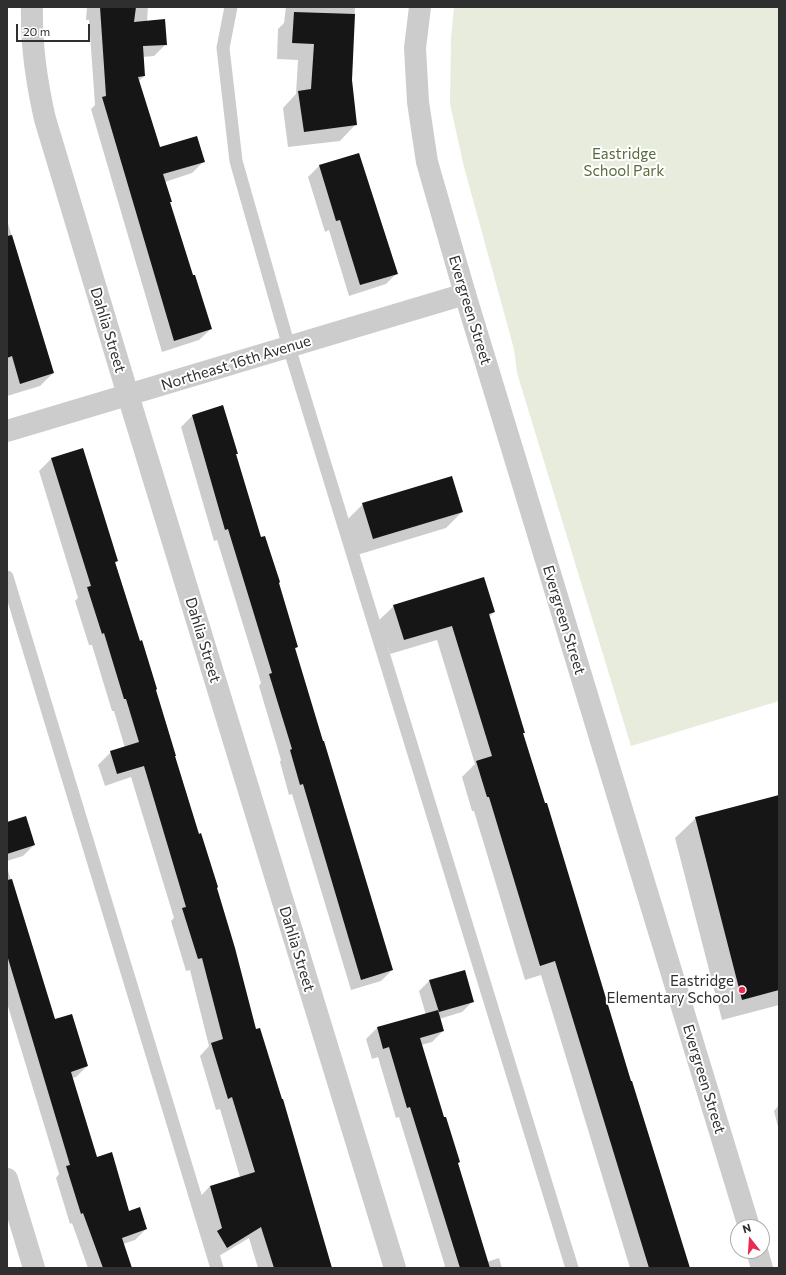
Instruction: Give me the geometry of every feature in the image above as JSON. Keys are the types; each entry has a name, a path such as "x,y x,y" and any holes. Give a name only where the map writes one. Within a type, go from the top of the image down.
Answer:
{"street":[{"name":"Dahlia Street","path":"32,7 31,38 38,91 45,119 395,1268"},
{"name":"Evergreen Street","path":"420,7 415,48 418,102 428,162 465,294 748,1219"},
{"name":"Northeast 16th Avenue","path":"7,431 465,294"},
{"path":"7,1179 34,1268"}],"lane":[{"path":"231,7 223,48 236,161 289,347 572,1268"},
{"path":"7,577 217,1268"}],"green space":[{"name":"Eastridge School Park","path":"454,7 779,7 779,701 631,746 517,373 514,349 464,167 450,104 451,38"}],"building":[{"path":"100,7 136,7 134,22 165,19 167,45 143,46 145,76 138,77 160,147 197,136 205,162 163,174 172,202 170,202 193,275 195,275 212,329 174,341 102,97 106,96"},
{"path":"294,12 355,14 352,80 357,125 304,132 298,91 311,89 314,44 292,43"},
{"path":"359,153 398,274 360,285 340,220 336,221 319,165"},
{"path":"12,235 54,373 20,384 12,356 7,358 7,236"},
{"path":"223,405 261,537 265,536 280,582 279,583 298,647 295,648 393,970 361,980 303,784 300,785 290,750 292,749 269,674 272,673 228,529 225,530 192,415"},
{"path":"83,448 118,561 115,562 140,641 142,640 199,834 201,833 218,887 217,888 235,948 256,1029 260,1028 283,1099 332,1268 274,1268 261,1227 227,1248 217,1231 222,1228 210,1186 255,1172 232,1097 228,1099 211,1043 223,1039 202,958 198,959 182,908 186,907 144,766 117,774 110,751 139,742 104,633 102,634 87,587 91,586 51,458"},
{"path":"452,476 463,512 373,539 362,503"},
{"path":"484,577 495,612 489,614 525,733 523,733 545,803 547,803 631,1081 690,1268 649,1268 555,961 540,966 489,797 487,797 476,761 492,756 452,626 404,640 393,605"},
{"path":"779,795 779,990 742,1000 695,817"},
{"path":"26,816 35,845 7,854 7,822"},
{"path":"12,879 55,1019 72,1014 88,1066 71,1072 97,1157 112,1152 129,1211 140,1207 147,1229 122,1238 132,1268 103,1268 83,1213 81,1214 66,1166 70,1165 7,955 7,880"},
{"path":"465,970 474,1002 439,1012 429,980"},
{"path":"438,1010 444,1031 420,1038 444,1117 446,1117 460,1162 458,1163 490,1268 460,1268 410,1107 407,1108 389,1047 383,1049 377,1027"}],"place":[{"name":"Eastridge Elementary School","path":"742,990"}]}
